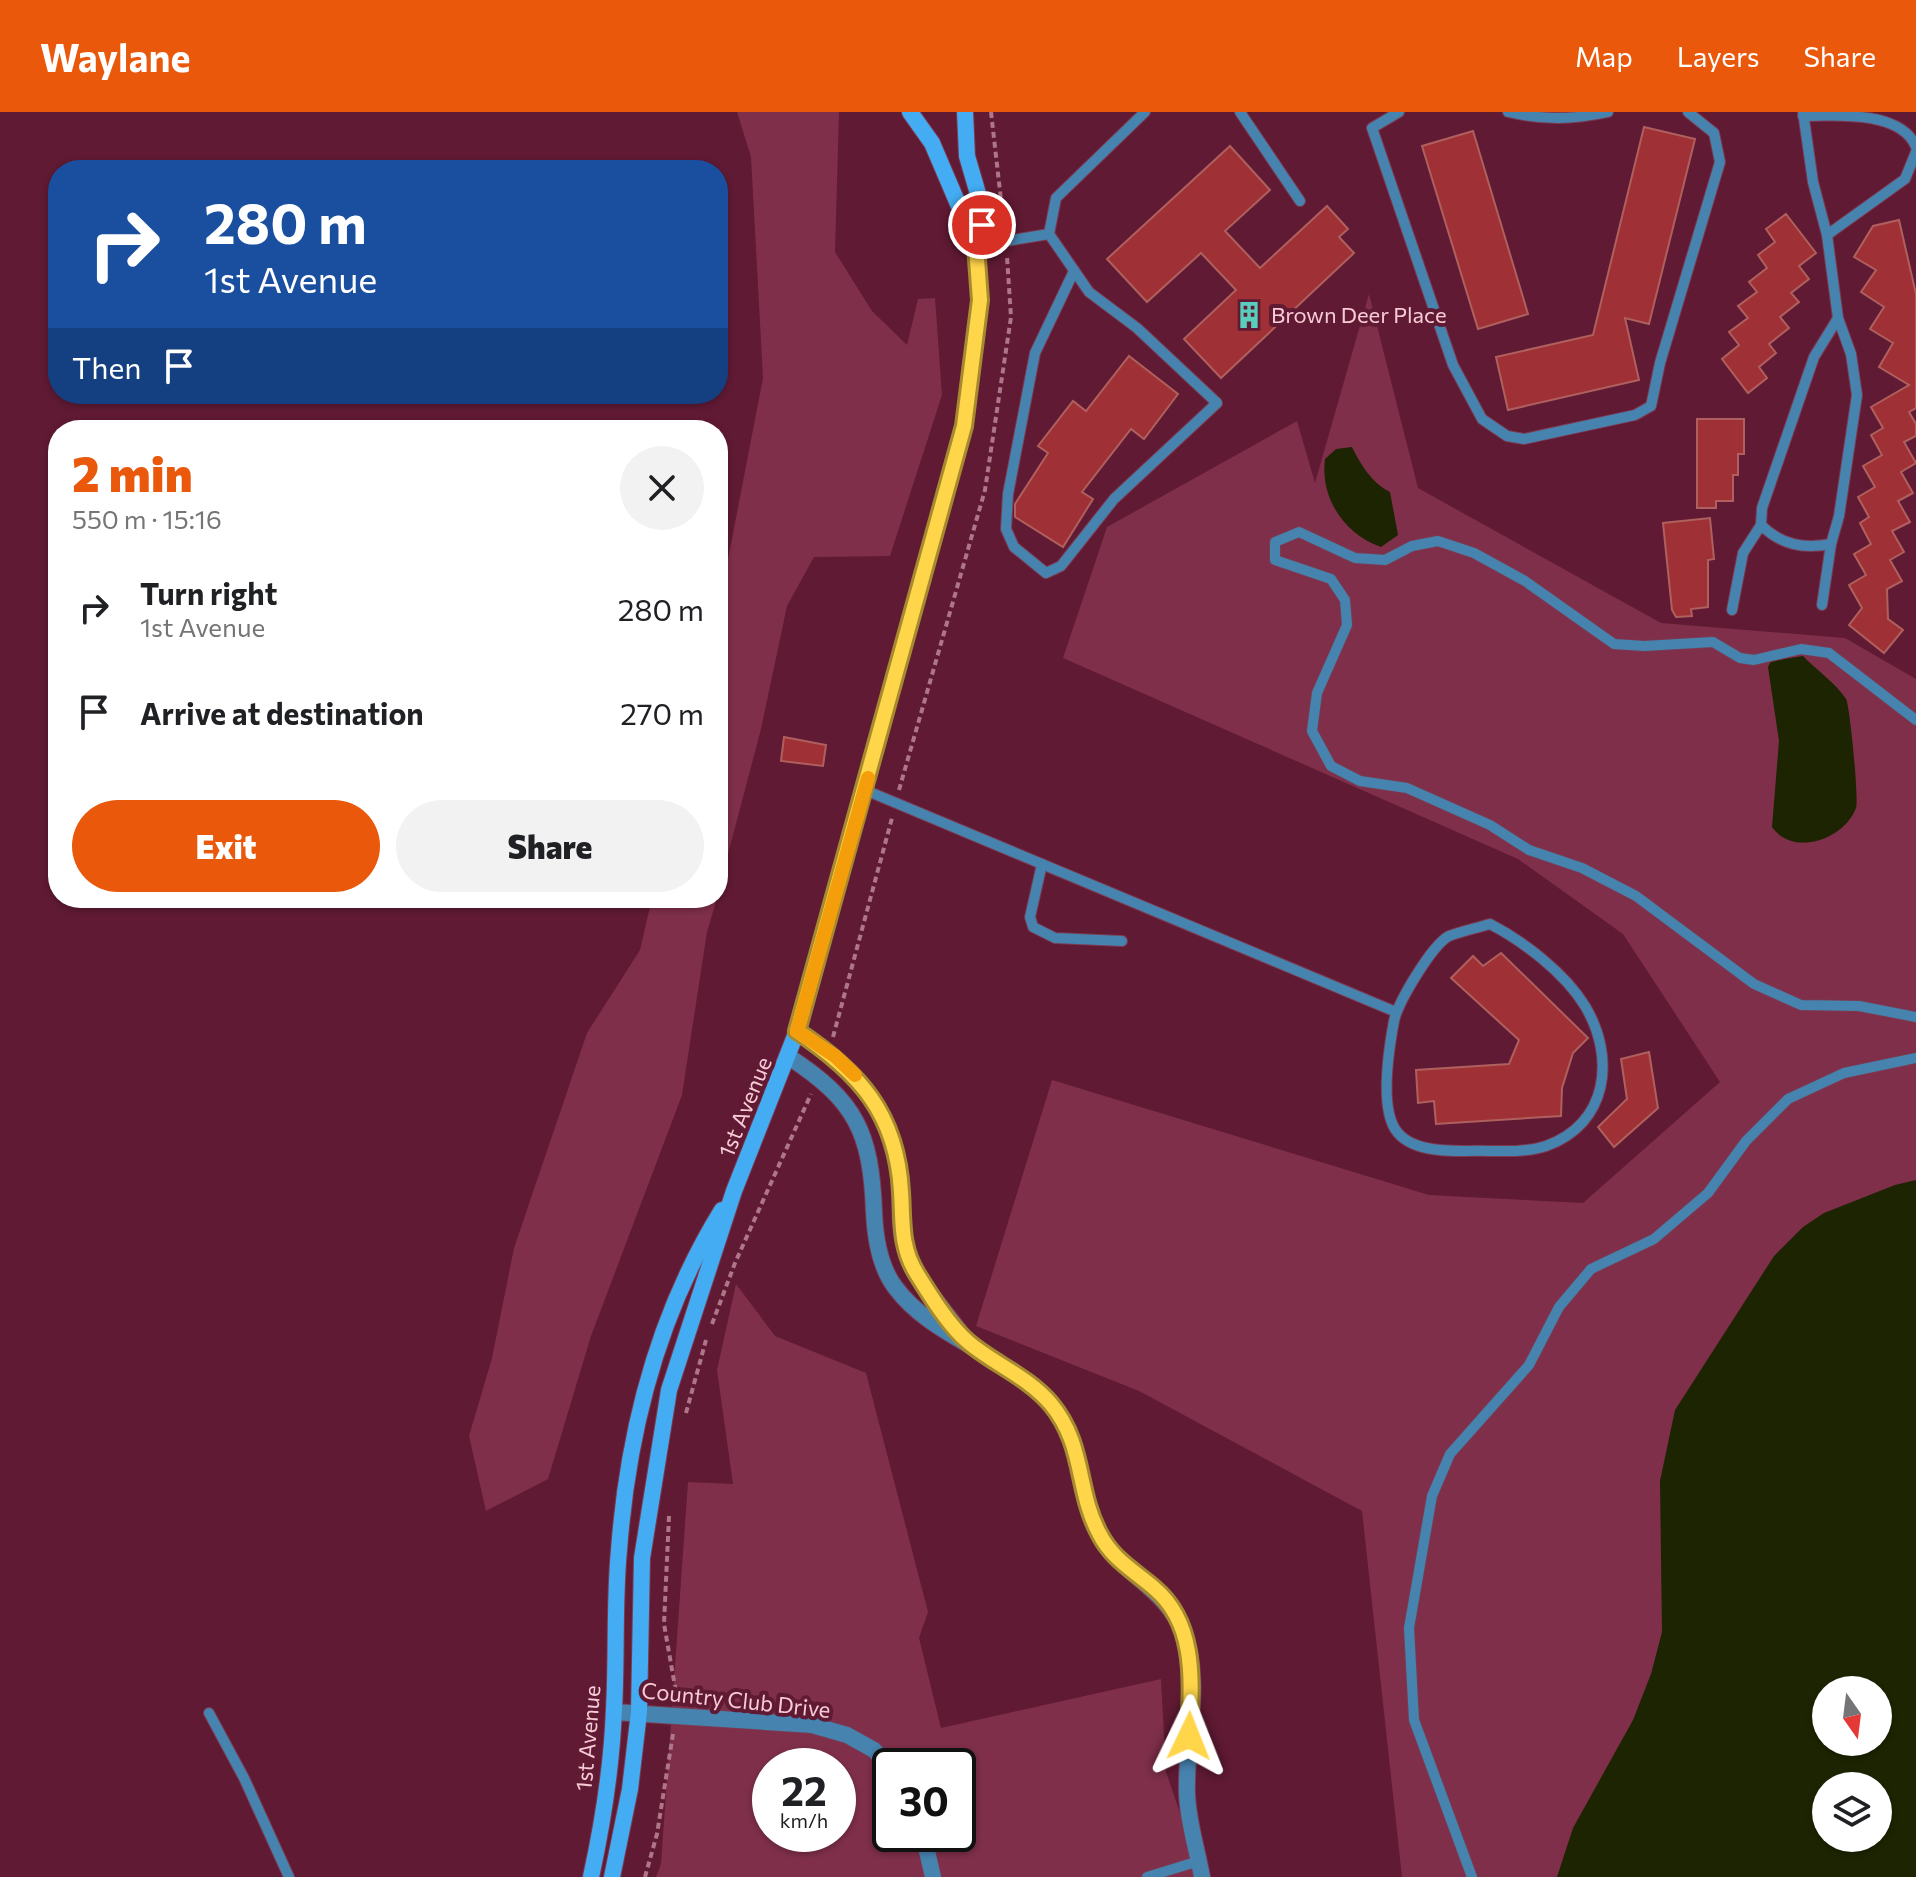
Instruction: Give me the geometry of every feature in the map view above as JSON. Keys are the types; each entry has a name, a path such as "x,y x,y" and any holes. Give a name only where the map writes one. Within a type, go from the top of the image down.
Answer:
{"main road":[{"name":"1st Avenue","path":"910,112 932,143 976,246"},
{"name":"1st Avenue","path":"612,1877 630,1789 639,1712 642,1558 669,1390 734,1191 797,1031 964,426 980,300 976,246 983,211 967,156 965,112"},
{"name":"1st Avenue","path":"591,1877 614,1712 618,1552 631,1452 659,1339 702,1242 734,1191"}],"street":[{"path":"797,1031 857,1076 879,1111 897,1164 900,1218 909,1259 967,1341"},
{"path":"789,1057 819,1077 843,1099 857,1121 868,1151 875,1227 893,1285 914,1308 1033,1386 1051,1404 1078,1451 1089,1509 1099,1533 1129,1571 1156,1589 1183,1630 1190,1654 1191,1679 1187,1794 1200,1869"},
{"name":"Country Club Drive","path":"614,1712 812,1725 847,1735 872,1749"},
{"path":"927,1852 933,1877"}],"lane":[{"path":"1074,271 1035,353 1008,494 1006,529 1014,547 1046,573 1061,566 1114,499 1217,403 1137,328 1089,292 1049,234 1056,198 1145,112"},
{"path":"1240,112 1300,201"},
{"path":"1399,112 1372,128 1453,365 1482,419 1507,436 1524,439 1635,415 1651,406 1660,363 1720,162 1714,133 1688,112"},
{"path":"1508,112 1539,119 1579,119 1608,112"},
{"path":"1822,605 1857,395 1851,354 1838,318 1827,235 1813,182 1803,114 1885,114 1901,120 1912,132 1916,149 1905,179 1827,235"},
{"path":"976,246 1049,234"},
{"path":"1732,610 1743,553 1761,525 1762,508 1814,357 1838,318"},
{"path":"1761,525 1775,539 1809,548 1831,544"},
{"path":"1916,720 1829,653 1801,649 1754,660 1740,658 1713,642 1644,646 1614,644 1525,581 1474,553 1438,541 1412,546 1385,560 1355,558 1299,532 1275,542 1275,560 1331,579 1345,600 1347,625 1317,693 1312,731 1331,766 1360,781 1407,788 1490,825 1529,850 1582,868 1636,896 1754,984 1801,1005 1859,1006 1916,1017"},
{"path":"865,790 1396,1012"},
{"path":"1042,864 1030,917 1033,927 1055,938 1122,941"},
{"path":"1490,924 1524,941 1584,1004 1594,1025 1602,1055 1603,1083 1598,1103 1559,1140 1542,1147 1446,1151 1417,1145 1394,1128 1389,1113 1388,1072 1396,1012 1436,946 1449,937 1490,924"},
{"path":"1472,1877 1414,1720 1409,1628 1432,1496 1450,1454 1529,1365 1559,1307 1591,1269 1654,1239 1708,1193 1746,1141 1788,1099 1844,1073 1916,1058"},
{"path":"209,1713 244,1778 289,1877"},
{"path":"1147,1877 1200,1869"}],"path":[{"path":"828,1052 985,490 1011,317 1006,241 991,112"},
{"path":"684,1425 709,1332 735,1263 819,1077"},
{"path":"645,1877 657,1834 677,1699 664,1624 670,1504"}],"shaded area":[{"path":"737,112 839,112 835,252 872,311 907,345 918,299 935,298 942,395 890,556 814,557 787,606 761,729 728,854 728,559 763,378 751,157"},
{"path":"1369,294 1418,488 1661,623 1845,638 1916,679 1916,1877 1402,1877 1362,1511 1139,1391 976,1326 1052,1080 1429,1195 1583,1203 1720,1082 1623,934 1518,859 1063,658 1107,527 1297,421 1315,483"},
{"path":"1352,447 1368,473 1390,492 1398,535 1381,547 1346,524 1337,513 1326,487 1325,459 1336,449"},
{"path":"1803,656 1846,699 1857,802 1850,819 1841,829 1830,836 1805,843 1781,836 1772,827 1779,741 1768,667 1771,661"},
{"path":"650,908 714,908 707,932 682,1095 591,1336 548,1479 486,1511 469,1436 492,1358 514,1248 587,1033 640,950"},
{"path":"1916,1180 1916,1877 1557,1877 1573,1828 1633,1720 1651,1674 1662,1632 1660,1481 1675,1410 1774,1256 1803,1227 1824,1213"},
{"path":"736,1284 775,1336 866,1373 928,1612 919,1638 941,1728 1161,1679 1166,1772 1202,1877 656,1877 661,1864 688,1482 733,1484 717,1370"}],"building":[{"path":"1644,127 1695,139 1649,324 1625,318 1639,380 1508,410 1496,357 1593,335"},
{"path":"1473,131 1528,314 1478,329 1422,146"},
{"path":"1230,146 1270,190 1225,231 1260,268 1327,206 1348,229 1339,237 1354,253 1221,378 1184,339 1236,290 1201,253 1147,302 1107,259"},
{"path":"1786,214 1816,253 1799,266 1809,279 1791,293 1799,302 1780,317 1789,328 1769,344 1776,353 1759,367 1767,378 1748,393 1722,359 1739,345 1729,332 1748,318 1738,306 1757,292 1749,282 1767,268 1758,255 1775,242 1766,229"},
{"path":"1899,220 1916,294 1916,408 1909,412 1916,424 1916,436 1904,442 1916,463 1901,472 1913,493 1898,501 1910,522 1892,531 1904,552 1890,560 1902,581 1887,589 1888,619 1903,630 1884,653 1849,625 1862,608 1849,585 1866,575 1854,554 1871,544 1860,523 1869,517 1858,497 1875,487 1863,466 1882,455 1871,435 1883,428 1871,407 1909,385 1879,367 1893,343 1870,329 1884,307 1861,292 1876,270 1854,257 1873,226"},
{"path":"1129,356 1178,394 1144,439 1131,429 1082,492 1093,499 1063,547 1015,517 1015,504 1048,453 1038,446 1073,401 1086,411"},
{"path":"1697,419 1744,419 1744,454 1738,454 1738,475 1733,475 1733,501 1716,501 1716,508 1697,508"},
{"path":"1710,518 1714,559 1708,560 1708,607 1691,609 1692,616 1676,617 1672,610 1663,523"},
{"path":"784,737 826,745 823,766 781,761"},
{"path":"1501,953 1588,1038 1573,1053 1562,1088 1561,1116 1436,1124 1434,1101 1418,1103 1416,1070 1509,1064 1519,1040 1451,978 1473,956 1483,966"},
{"path":"1649,1052 1658,1108 1614,1147 1598,1127 1627,1099 1621,1059"}],"slow traffic":[{"path":"855,1075 835,1056 797,1031 868,778"}],"place":[{"name":"Brown Deer Place","path":"1249,315"}],"route":[{"path":"982,225 976,246 980,300 964,426 797,1031 835,1056 857,1076 874,1101 888,1130 897,1164 903,1239 917,1275 967,1341 1033,1386 1051,1404 1078,1451 1089,1509 1099,1533 1113,1555 1129,1571 1156,1589 1171,1608 1183,1630 1190,1654 1189,1736"}]}
